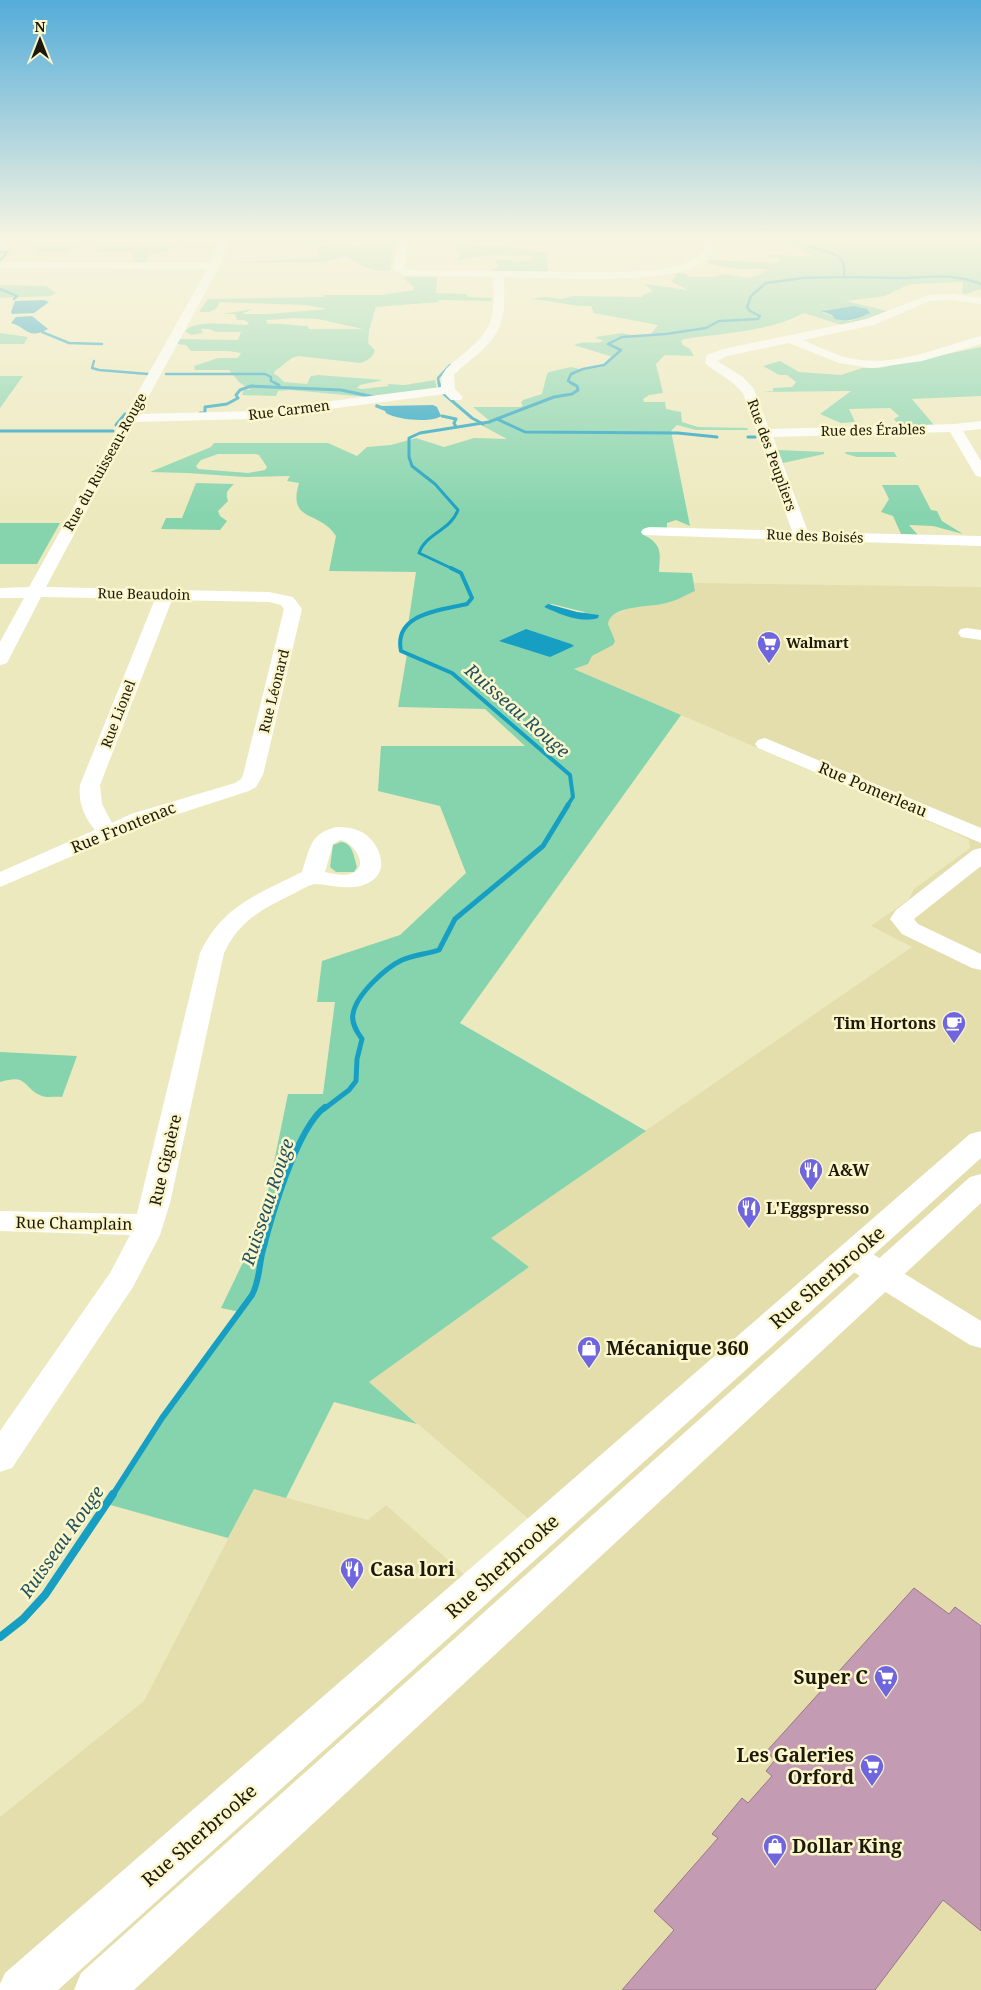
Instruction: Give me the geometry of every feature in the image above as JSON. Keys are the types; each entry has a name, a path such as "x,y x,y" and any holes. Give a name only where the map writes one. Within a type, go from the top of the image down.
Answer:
{"main road":[{"name":"Rue Sherbrooke","path":"98,1990 867,1265 981,1141"},
{"name":"Rue Sherbrooke","path":"22,1990 867,1265 981,1185"}],"street":[{"name":"Rue du Ruisseau-Rouge","path":"0,659 178,332"},
{"name":"Rue Carmen","path":"130,418 243,416 452,394 447,378 450,372 483,344 493,332"},
{"name":"Rue des Peupliers","path":"802,536 747,389 710,360 713,356 722,352 824,332"},
{"path":"790,339 851,362 874,365 955,348 981,340"},
{"name":"Rue des Érables","path":"764,433 954,428 981,425"},
{"path":"954,428 979,467"},
{"name":"Rue des Boisés","path":"649,532 677,529 802,536 981,540"},
{"name":"Rue Beaudoin","path":"0,593 35,592 269,597 287,601"},
{"name":"Rue Lionel","path":"108,832 101,825 92,804 90,785 164,595"},
{"name":"Rue Léonard","path":"249,782 253,775 293,612 292,605 287,601"},
{"name":"Rue Pomerleau","path":"765,744 981,836"},
{"name":"Rue Frontenac","path":"0,880 155,813 242,787 249,782"},
{"path":"981,855 904,915 902,919 910,929 981,963"},
{"name":"Rue Giguère","path":"0,1458 122,1279 148,1225 212,953 218,938 229,922 246,910 312,876"},
{"name":"Rue Champlain","path":"0,1221 148,1225"},
{"path":"867,1265 981,1336"}],"shaded area":[{"path":"694,583 981,587 981,1990 0,1990 0,1817 144,1701 254,1489 368,1520 386,1505 466,1576 531,1521 369,1382 529,1267 490,1238 912,947 871,926 908,900 914,889 970,848 969,840 962,836 574,669 588,664 590,659 597,653 609,628 608,621 612,615 628,609 670,602 695,591"}],"green space":[{"path":"186,332 203,333 191,335"},
{"path":"216,332 369,332 368,343 375,350 373,355 367,360 360,363 298,356 292,358 275,371 274,374 284,382 307,384 311,376 318,375 383,380 360,385 357,388 362,389 389,386 387,384 405,385 435,380 437,389 367,397 290,390 278,391 276,396 242,395 244,390 251,390 239,382 229,370 195,370 194,366 218,358 238,358 241,353 229,351 191,351 186,345 177,344 179,339 238,340 241,332"},
{"path":"652,332 737,332 681,341 683,345 690,349 694,356 665,355 656,364 663,393 649,395 643,399 644,402 665,402 666,409 681,412 682,422 698,427 747,428 748,430 696,430 677,425 671,431 690,526 676,520 667,523 667,528 644,535 654,542 659,550 659,572 692,573 695,591 670,602 632,608 616,613 608,624 615,641 613,645 592,656 588,664 574,669 681,715 460,1023 646,1131 491,1238 529,1267 369,1382 417,1424 334,1402 286,1498 254,1489 228,1538 107,1504 162,1418 240,1312 221,1308 261,1225 288,1094 323,1094 335,1002 317,1002 322,961 400,935 466,873 440,806 378,791 381,746 525,746 485,709 398,707 407,654 403,651 400,644 408,625 416,572 329,571 336,536 322,522 301,510 297,504 296,496 299,483 287,481 290,476 245,477 150,472 211,447 214,443 328,443 357,456 367,447 391,445 416,438 444,447 474,438 507,439 481,425 491,422 473,407 521,407 523,400 542,394 549,372 571,367 584,370 601,367 613,357 574,345 601,342 604,341 596,337 622,333 635,336 649,336","holes":["218,454 259,455 267,467 265,470 248,473 198,469 196,466 201,460","552,604 584,612 593,620 578,619 544,607"]},
{"path":"0,333 28,337 24,344 0,344"},
{"path":"981,347 981,396 912,399 934,425 900,426 894,419 899,416 890,408 849,409 855,422 841,423 820,414 851,391 761,392 773,391 773,388 792,387 796,382 787,375 779,375 763,366 780,361 799,372 841,375 862,368 879,368"},
{"path":"0,376 23,376 0,408"},
{"path":"778,450 824,452 824,454 783,463"},
{"path":"845,452 894,452 897,457 857,457"},
{"path":"196,483 234,484 228,491 228,501 218,511 220,516 227,521 220,530 161,529 166,518 182,518"},
{"path":"882,485 918,485 931,510 937,511 942,521 963,534 933,526 909,525 918,535 901,534 893,516 881,512 889,499"},
{"path":"0,523 60,523 37,564 0,564"},
{"path":"341,842 351,848 357,867 354,872 336,872 330,867 333,845"},
{"path":"0,1052 77,1056 62,1097 46,1097 36,1093 21,1080 0,1082"}],"water":[{"path":"376,404 382,406 433,405 437,407 441,416 414,420 386,413 375,407"},
{"path":"548,604 577,612 599,615 598,618 591,620 578,619 544,607"},
{"path":"526,629 574,646 550,657 499,641"}],"building":[{"name":"Les Galeries Orford","path":"914,1588 949,1614 955,1607 981,1626 981,1931 943,1900 875,1990 622,1990 674,1930 654,1911 718,1838 712,1834 742,1798 748,1803 772,1776 766,1771 775,1760 766,1752"}],"waterway":[{"path":"42,332 69,343 102,344"},
{"name":"Ruisseau Rouge","path":"574,384 568,381 571,374 583,369 604,365 621,350 608,344 622,337 680,332"},
{"path":"94,361 92,368 99,370 148,374"},
{"path":"439,384 438,378 450,365"},
{"path":"166,374 265,374 271,377 271,381 279,385"},
{"path":"439,383 440,390"},
{"name":"Ruisseau Rouge","path":"482,423 554,397 572,394 578,390 577,386 571,383"},
{"path":"200,413 205,413 205,407 227,404 238,398 236,395 240,390 251,386 341,390 374,397"},
{"path":"444,394 472,418 482,423"},
{"path":"116,425 125,414"},
{"path":"442,416 456,419 454,423 456,427"},
{"path":"497,419 525,432 678,433 717,437"},
{"name":"Ruisseau Rouge","path":"453,569 419,553 427,541 450,523 458,510 435,484 412,466 409,457 409,438 420,433 482,423"},
{"path":"0,431 113,431"},
{"path":"748,437 755,437"},
{"name":"Ruisseau Rouge","path":"453,569 461,573 472,598 467,604 433,611 412,621 404,628 401,638 401,651 452,673 570,775 573,797 567,806"},
{"name":"Ruisseau Rouge","path":"324,1109 349,1090 356,1081 357,1059 362,1039 355,1027 353,1014 365,991 388,969 402,960 439,950 455,919 543,846 568,805"},
{"name":"Ruisseau Rouge","path":"112,1496 162,1418 252,1295 278,1197 286,1175 304,1134 314,1118 325,1107"},
{"name":"Ruisseau Rouge","path":"0,1637 23,1619 45,1595 113,1494"}],"place":[{"name":"Walmart","path":"769,664"},
{"name":"Tim Hortons","path":"954,1044"},
{"name":"A&W","path":"811,1191"},
{"name":"L'Eggspresso","path":"749,1229"},
{"name":"Mécanique 360","path":"589,1369"},
{"name":"Casa lori","path":"352,1590"},
{"name":"Super C","path":"886,1698"},
{"name":"Les Galeries Orford","path":"872,1787"},
{"name":"Dollar King","path":"775,1867"}]}
